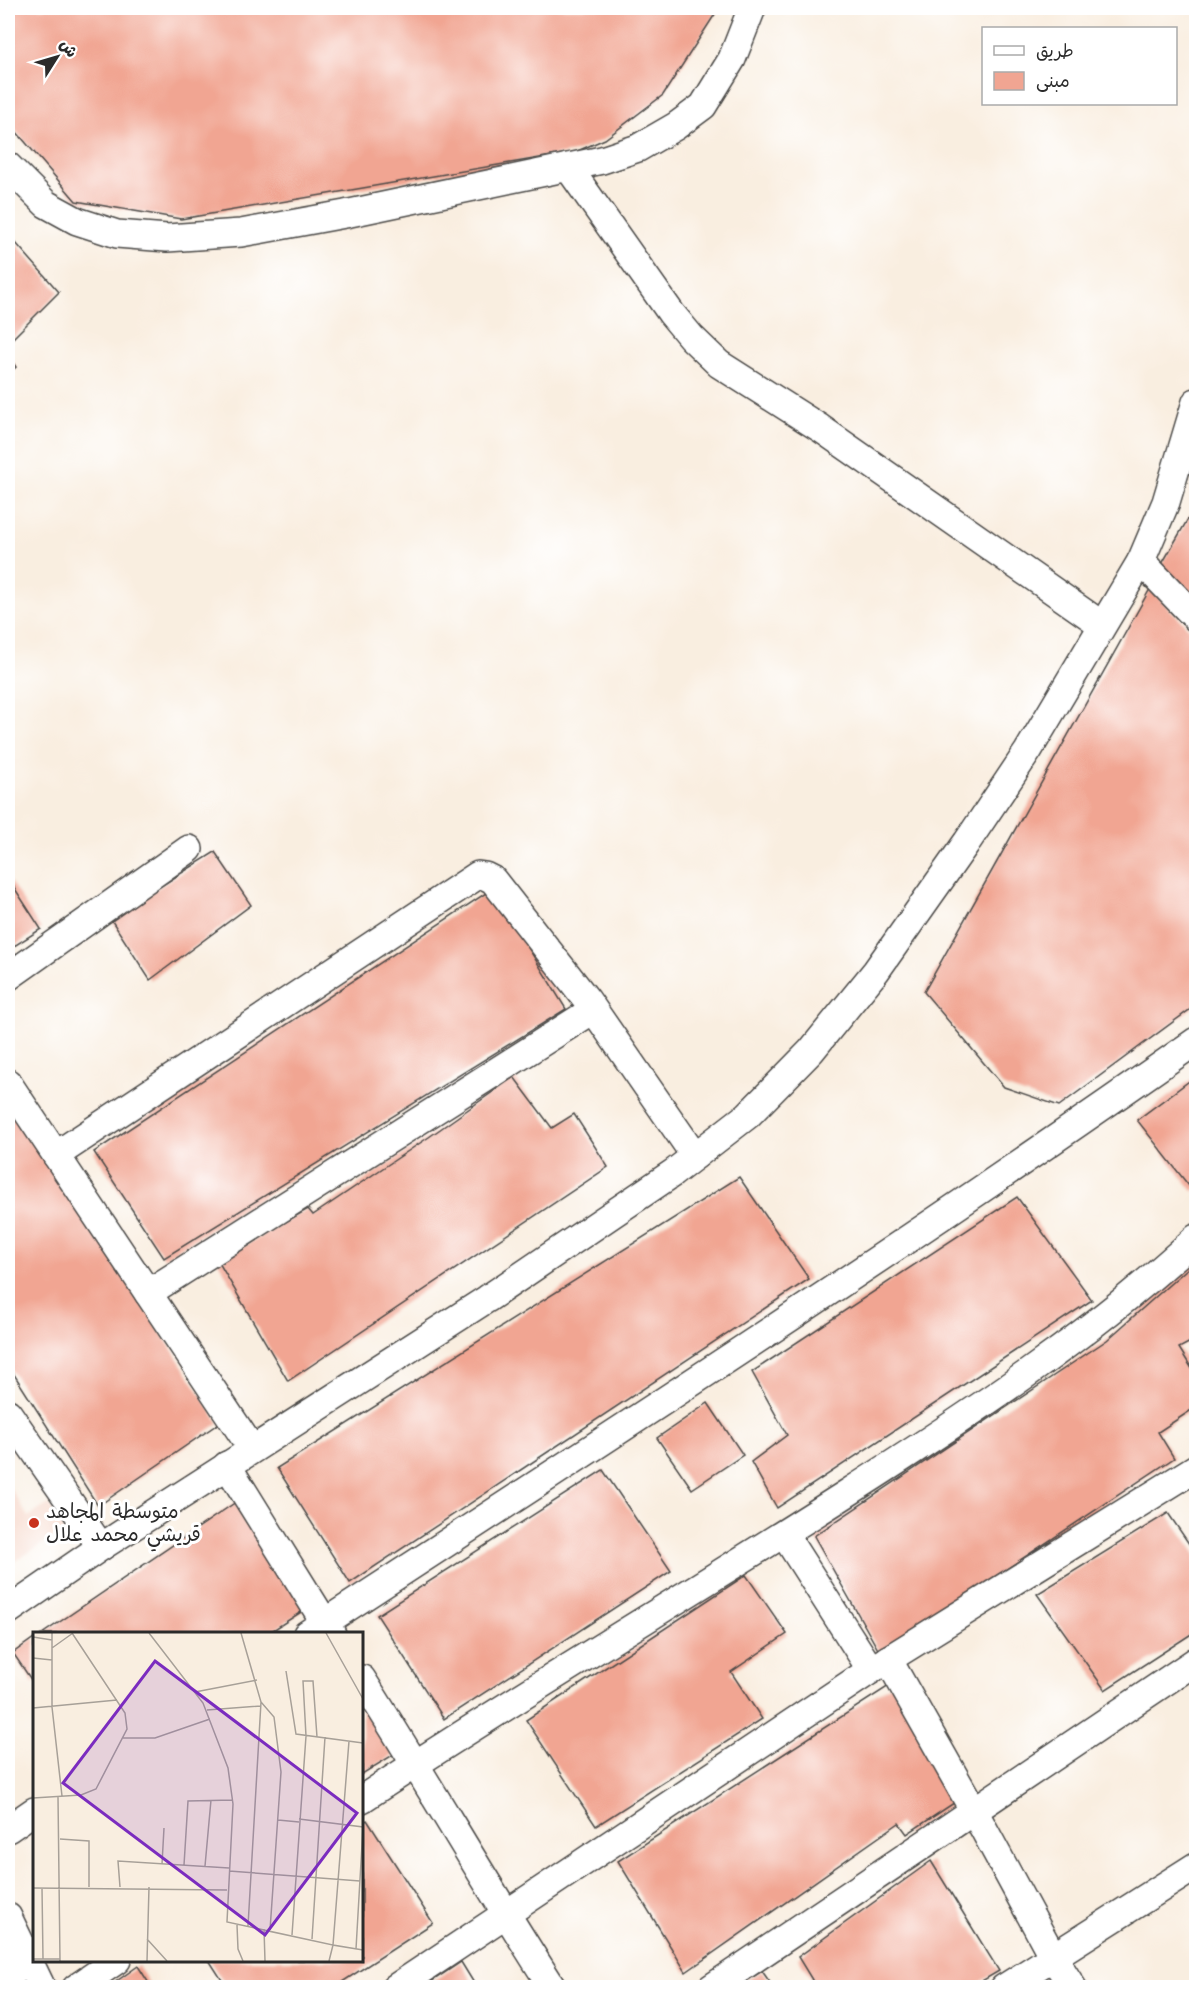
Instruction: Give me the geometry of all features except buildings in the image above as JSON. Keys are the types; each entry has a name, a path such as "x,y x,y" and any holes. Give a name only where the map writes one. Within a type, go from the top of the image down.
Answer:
{"street":[{"path":"8,166 46,204 76,221 117,234 167,238 241,233 345,214 568,167 639,148 676,126 703,106 732,59 752,8"},
{"path":"568,167 671,313 691,337 719,364 820,428 1102,625"},
{"path":"8,1611 101,1547 487,1299 695,1156 748,1115 764,1099 811,1051 876,971 967,843 1028,751 1141,561 1166,502 1197,402"},
{"path":"1141,561 1197,618"},
{"path":"8,977 189,849"},
{"path":"56,1155 478,875 493,880 593,1010 695,1156"},
{"path":"148,1293 593,1010"},
{"path":"227,1466 322,1630 1074,1128 1197,1041"},
{"path":"8,1083 252,1449"},
{"path":"363,1798 941,1434 1046,1362 1098,1323 1197,1238"},
{"path":"8,1413 101,1547"},
{"path":"395,1988 879,1665 1197,1468"},
{"path":"784,1534 879,1665 974,1811 1052,1955 1073,1988"},
{"path":"711,1988 1197,1661"},
{"path":"363,1681 553,1988"},
{"path":"8,1829 33,1812"},
{"path":"1004,1988 1052,1955 1197,1866"},
{"path":"8,1917 42,1988"},
{"path":"8,1977 28,1959"},
{"path":"76,1988 114,1962"}],"shaded area":[{"name":"متوسطة المجاهد قريشي محمد علال","path":"8,1484 28,1517 49,1504 64,1530 8,1566"}],"place":[{"name":"متوسطة المجاهد قريشي محمد علال","path":"34,1523"}]}
